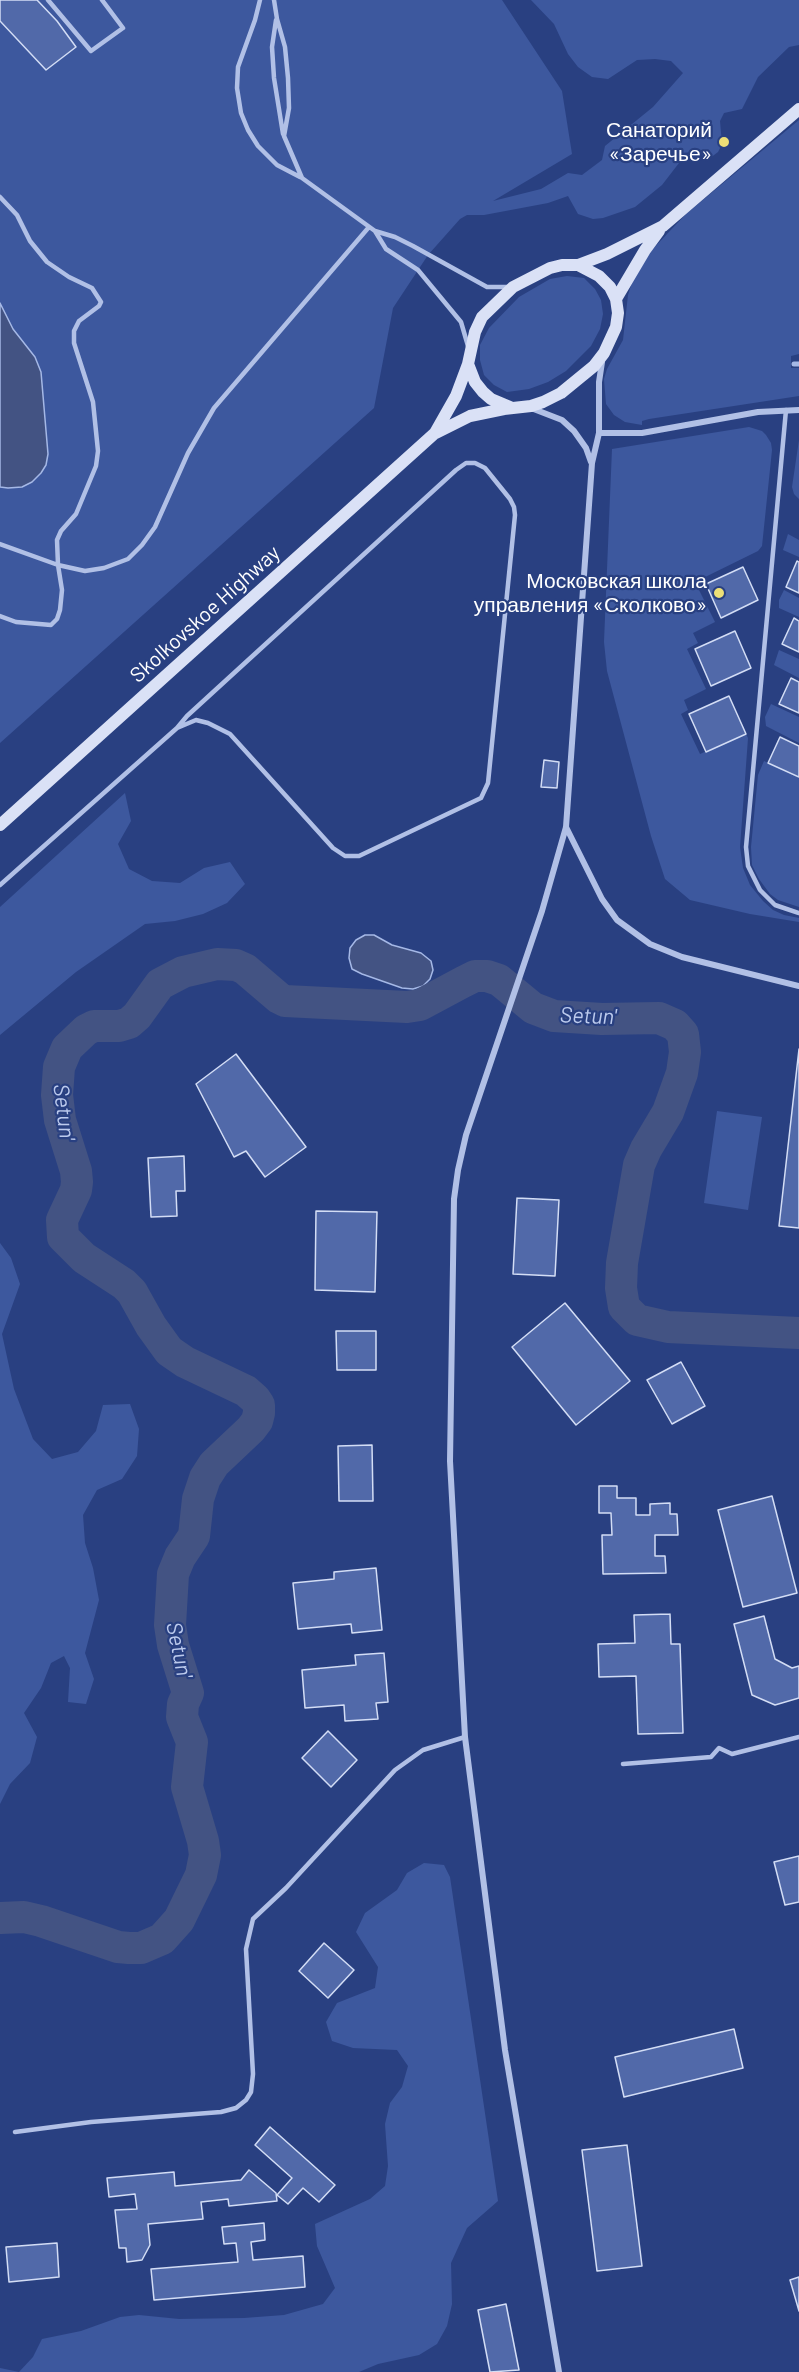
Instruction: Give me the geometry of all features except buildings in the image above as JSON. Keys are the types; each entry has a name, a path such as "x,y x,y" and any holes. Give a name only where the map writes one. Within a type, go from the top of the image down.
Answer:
{"street":[{"path":"435,433 448,413 468,364 470,350 482,317 513,288 550,268 578,265 628,245 663,226 799,109"},
{"path":"616,298 645,250 663,226"},
{"path":"435,433 470,416 543,402 561,393 594,366 604,353 616,327 618,314 616,298 610,287 599,276 578,265"},
{"path":"559,2372 505,2050 465,1737 450,1461 454,1199 466,1135 542,911 566,827 592,463 599,433 599,382 604,353"},
{"path":"468,364 475,382 491,399 562,420 574,431 586,448 592,463"},
{"path":"599,433 642,433 758,412 799,410"},
{"name":"Skolkovskoe Highway","path":"0,825 435,433"},
{"path":"566,827 602,899 617,920 650,944 682,957 799,986"}],"lane":[{"path":"48,0 91,51 123,28 102,0"},
{"path":"260,0 238,67 237,88 241,113 258,146 277,165 302,178 375,231 395,237 487,287 513,288"},
{"path":"274,0 285,47 288,78 289,108 284,136"},
{"path":"277,19 272,47 274,78 284,136 302,178"},
{"path":"0,197 17,215 30,241 47,262 69,277 92,288 100,302 99,306 79,321 74,331 74,343 93,402 98,451 96,466 76,514 61,531 57,540 62,590 57,619 51,625 16,622 0,616"},
{"path":"0,544 58,565 85,571 104,568 128,559 155,527 188,453 214,408 369,227"},
{"path":"375,231 386,249 418,270 461,322 470,350"},
{"path":"786,410 746,847 748,866 760,890 776,905 799,913"},
{"path":"0,885 177,728 186,716 466,463 476,463 485,468 510,500 514,507 514,527 488,783 481,798 359,856 345,856 333,848 230,734 196,720 177,728"},
{"path":"15,2132 91,2122 221,2112 237,2108 251,2092 253,2074 245,1964 248,1935 253,1919 286,1888 395,1770 423,1750 465,1737"},
{"path":"623,1764 711,1757 719,1749 732,1754 799,1737"}],"shaded area":[{"path":"0,0 502,0 562,91 572,154 493,201 541,189 568,173 582,175 602,160 605,146 653,107 683,73 671,61 655,59 637,60 608,79 592,77 578,67 568,54 554,24 531,0 799,0 799,45 789,47 758,77 742,109 724,113 720,121 722,144 718,152 710,158 692,152 682,153 679,163 662,185 635,207 593,219 578,214 568,196 548,203 484,215 467,215 460,219 428,255 393,308 374,408 0,743"},
{"path":"799,120 799,354 791,356 791,368 799,368 799,396 649,419 642,421 642,425 625,422 614,415 606,404 604,379 623,340 628,295 634,276 649,253 686,214"},
{"path":"567,276 584,278 595,289 601,300 603,314 600,329 591,346 566,371 548,382 529,389 507,392 494,385 484,375 480,360 480,345 489,328 519,297 550,279"},
{"path":"0,303 13,329 35,357 41,372 48,454 46,465 41,473 32,482 22,487 0,487"},
{"path":"749,427 762,431 766,435 772,450 762,546 758,551 695,582 715,622 693,633 698,643 687,649 706,689 684,700 688,710 681,714 700,754 746,734 748,738 740,847 743,868 750,885 763,901 773,910 799,918 799,922 750,914 690,900 665,879 651,836 607,671 604,642 612,449"},
{"path":"799,440 799,499 792,487"},
{"path":"788,534 799,540 799,557 783,550"},
{"path":"784,590 799,598 799,617 779,608 779,600"},
{"path":"779,650 799,659 799,678 774,665"},
{"path":"771,704 799,717 799,743 766,726 765,717"},
{"path":"764,761 799,777 799,907 778,900 770,894 752,865 751,847 758,775"},
{"path":"125,793 131,821 118,844 129,869 152,881 180,883 204,868 230,862 245,884 227,903 203,914 175,921 145,924 76,972 0,1035 0,907"},
{"path":"365,935 374,935 392,945 421,953 431,961 433,970 430,979 423,986 413,989 402,988 352,969 349,958 350,948 356,940"},
{"path":"717,1111 762,1117 748,1210 704,1203"},
{"path":"0,1243 11,1258 20,1284 2,1334 14,1389 33,1439 52,1459 78,1452 96,1431 103,1405 130,1404 139,1429 137,1456 122,1479 97,1490 83,1515 85,1543 93,1568 99,1600 85,1653 94,1679 86,1704 68,1702 70,1668 64,1656 51,1663 41,1688 24,1713 37,1737 30,1763 10,1784 0,1804"},
{"path":"799,1321 799,1344 762,1343 768,1323 793,1324"},
{"path":"424,1863 444,1865 450,1877 498,2201 467,2228 451,2263 452,2304 447,2326 437,2344 419,2355 378,2364 359,2372 19,2372 33,2357 42,2339 81,2331 120,2317 139,2315 179,2319 244,2318 284,2315 323,2304 335,2288 317,2246 315,2224 370,2199 385,2186 388,2166 385,2124 390,2103 402,2087 408,2066 397,2050 353,2048 332,2041 326,2022 337,2003 375,1988 378,1967 356,1932 365,1913 397,1890 407,1873"},
{"path":"0,2368 19,2372 0,2372"}],"waterway":[{"path":"794,364 799,364"},
{"name":"Setun'","path":"0,1918 24,1917 118,1947 129,1948 141,1948 162,1939 179,1920 201,1875 205,1855 187,1787 192,1742 182,1717 183,1704 188,1693 173,1645 170,1625 173,1574 180,1557 194,1536 198,1499 205,1478 214,1464 251,1429 259,1413 259,1405 246,1391 185,1362 169,1351 151,1326 132,1292 124,1284 84,1258 63,1237 62,1220 76,1190 77,1182 76,1171 60,1120 57,1095 59,1067 67,1048 86,1030 94,1026 119,1026 129,1023 137,1016 160,984 183,972 217,964 236,965 245,969 285,1001 407,1007 420,1005 475,976 487,976 499,980 533,1008 554,1016 602,1019 659,1018 675,1025 683,1034 685,1052 682,1073 668,1112 639,1165 622,1263 621,1288 624,1307 637,1320 668,1327 799,1333"}],"place":[{"name":"Санаторий «Заречье»","path":"724,142"},
{"name":"Московская школа управления «Сколково»","path":"719,593"}]}
